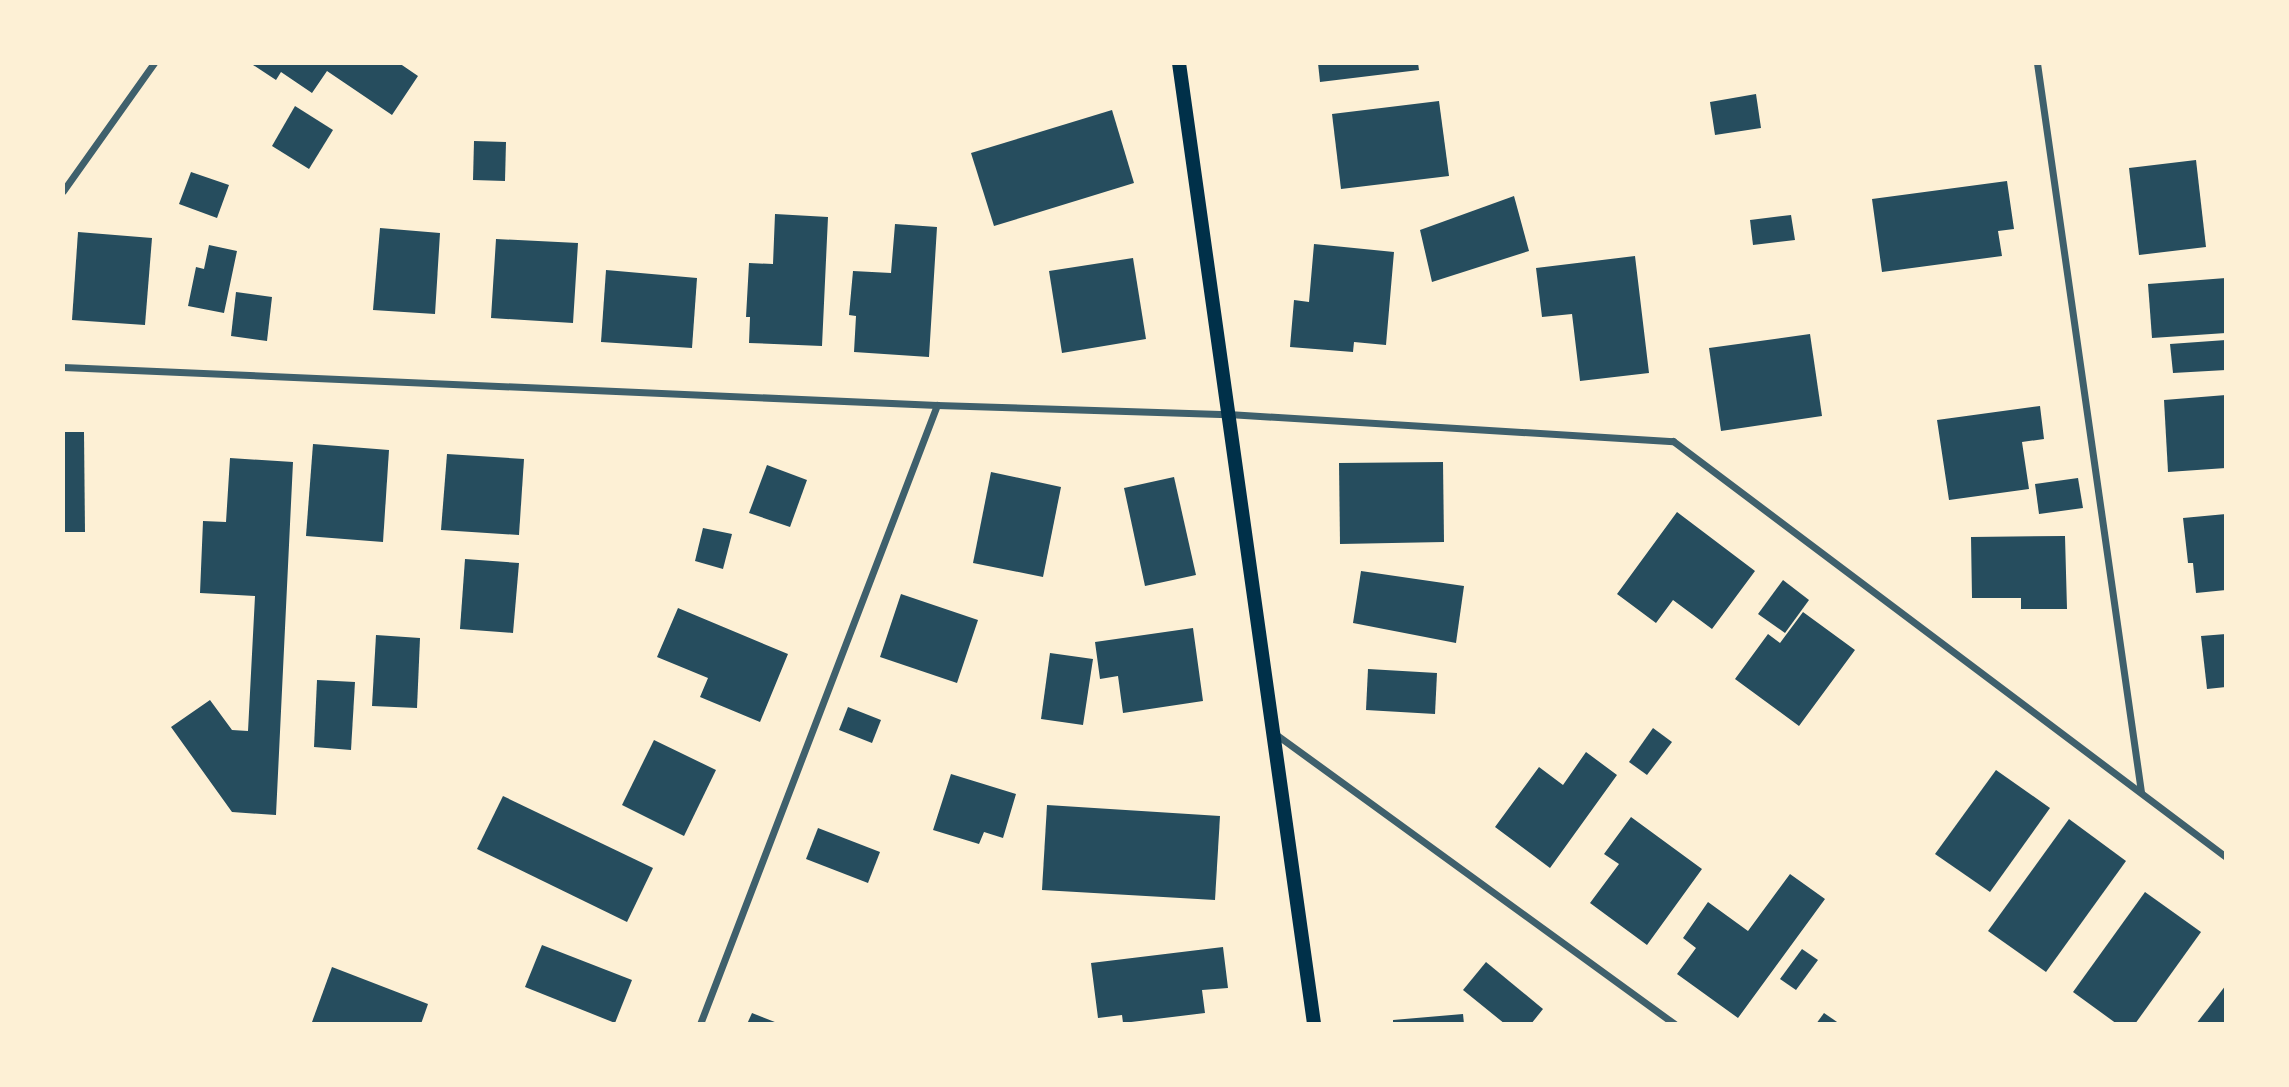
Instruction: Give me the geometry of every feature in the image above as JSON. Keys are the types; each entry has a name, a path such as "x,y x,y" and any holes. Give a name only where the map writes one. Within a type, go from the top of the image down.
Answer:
{"main road":[{"path":"1180,63 1314,1024"}],"street":[{"path":"63,191 154,63"},
{"path":"2037,63 2141,792"},
{"path":"63,367 937,405 1228,414 1673,441 2226,858"},
{"path":"700,1024 937,405"},
{"path":"1271,730 1675,1024"}],"building":[{"path":"250,63 399,63 418,76 392,115 327,71 312,93 281,72 276,80"},
{"path":"1318,63 1418,63 1419,70 1320,82"},
{"path":"1756,94 1761,128 1715,135 1710,102"},
{"path":"1439,101 1449,176 1341,189 1332,114"},
{"path":"295,106 333,130 309,169 272,146"},
{"path":"1112,110 1134,183 994,226 971,153"},
{"path":"474,141 506,142 505,181 473,180"},
{"path":"2196,160 2206,247 2139,255 2129,168"},
{"path":"191,172 229,185 217,218 179,204"},
{"path":"2007,181 2014,229 1998,231 2002,256 1882,272 1872,199"},
{"path":"1514,196 1529,251 1432,282 1420,230"},
{"path":"775,214 828,217 822,346 749,343 750,317 746,317 749,263 773,264"},
{"path":"1791,215 1795,240 1753,245 1750,220"},
{"path":"895,224 937,227 929,357 854,352 856,316 849,315 853,271 891,273"},
{"path":"380,228 440,233 435,314 373,310"},
{"path":"78,232 152,238 145,325 72,320"},
{"path":"496,239 578,243 573,323 491,318"},
{"path":"1314,244 1394,252 1386,345 1354,342 1353,352 1290,347 1294,300 1309,302"},
{"path":"209,245 237,251 224,313 188,306 196,267 204,269"},
{"path":"1635,256 1649,373 1580,381 1572,314 1542,317 1536,268"},
{"path":"1133,258 1146,339 1062,353 1049,271"},
{"path":"606,270 697,278 692,348 601,342"},
{"path":"2226,278 2226,333 2152,338 2148,284"},
{"path":"236,292 272,297 267,341 231,336"},
{"path":"1810,334 1822,416 1721,431 1709,348"},
{"path":"2226,340 2226,370 2173,373 2170,344"},
{"path":"2226,395 2226,468 2168,472 2164,400"},
{"path":"2040,406 2044,439 2022,442 2029,489 1949,500 1937,420"},
{"path":"63,432 84,432 85,532 63,532"},
{"path":"313,444 389,450 383,542 306,536"},
{"path":"447,454 524,459 519,535 441,530"},
{"path":"230,458 293,462 276,815 232,812 171,727 210,700 232,730 248,731 255,596 200,593 203,521 226,522"},
{"path":"1443,462 1444,542 1340,544 1339,463"},
{"path":"767,465 807,480 790,527 749,513"},
{"path":"991,472 1061,487 1043,577 973,563"},
{"path":"1174,477 1196,575 1145,586 1124,488"},
{"path":"2078,478 2083,508 2039,514 2035,484"},
{"path":"1677,512 1755,571 1712,629 1673,600 1656,623 1617,594"},
{"path":"2226,514 2226,590 2196,593 2193,563 2188,563 2183,518"},
{"path":"703,528 732,534 723,569 695,561"},
{"path":"2065,536 2067,609 2021,609 2021,598 1972,598 1971,537"},
{"path":"465,559 519,563 513,633 460,629"},
{"path":"1361,571 1464,586 1456,643 1353,623"},
{"path":"1783,580 1809,600 1785,633 1758,614"},
{"path":"901,594 978,620 957,683 880,657"},
{"path":"678,608 788,654 760,722 700,697 708,678 657,657"},
{"path":"1803,612 1855,650 1799,726 1735,679 1768,634 1780,643"},
{"path":"1193,628 1203,701 1123,713 1118,676 1100,679 1095,642"},
{"path":"2226,634 2226,687 2207,689 2201,636"},
{"path":"376,635 420,638 417,708 372,706"},
{"path":"1050,653 1093,659 1083,725 1041,719"},
{"path":"1368,669 1437,673 1435,714 1366,710"},
{"path":"317,680 355,682 351,750 314,747"},
{"path":"848,707 881,720 872,743 839,730"},
{"path":"1653,728 1672,742 1647,775 1629,762"},
{"path":"654,740 716,770 684,836 622,805"},
{"path":"1586,752 1617,775 1550,868 1495,827 1539,767 1563,785"},
{"path":"1996,770 2050,808 1990,892 1935,854"},
{"path":"951,774 1016,794 1003,838 984,832 979,844 933,830"},
{"path":"503,796 653,868 627,922 477,849"},
{"path":"1047,805 1220,816 1215,900 1042,890"},
{"path":"1631,817 1702,869 1647,945 1590,903 1619,864 1604,854"},
{"path":"2069,819 2126,861 2046,972 1988,931"},
{"path":"818,828 880,852 868,883 806,859"},
{"path":"1790,874 1825,899 1738,1018 1677,974 1696,948 1683,938 1708,902 1748,931"},
{"path":"2145,892 2201,932 2135,1024 2117,1024 2073,992"},
{"path":"542,945 632,980 615,1023 525,987"},
{"path":"1223,947 1228,988 1202,990 1205,1013 1123,1023 1122,1015 1098,1018 1091,963"},
{"path":"1802,949 1818,960 1796,990 1780,979"},
{"path":"1486,962 1543,1009 1531,1024 1505,1024 1463,990"},
{"path":"332,967 428,1004 421,1024 312,1022"},
{"path":"2226,985 2226,1024 2196,1024"},
{"path":"752,1013 780,1024 747,1024"},
{"path":"1824,1013 1840,1024 1816,1024"},
{"path":"1463,1014 1464,1024 1393,1024 1393,1020"}]}
